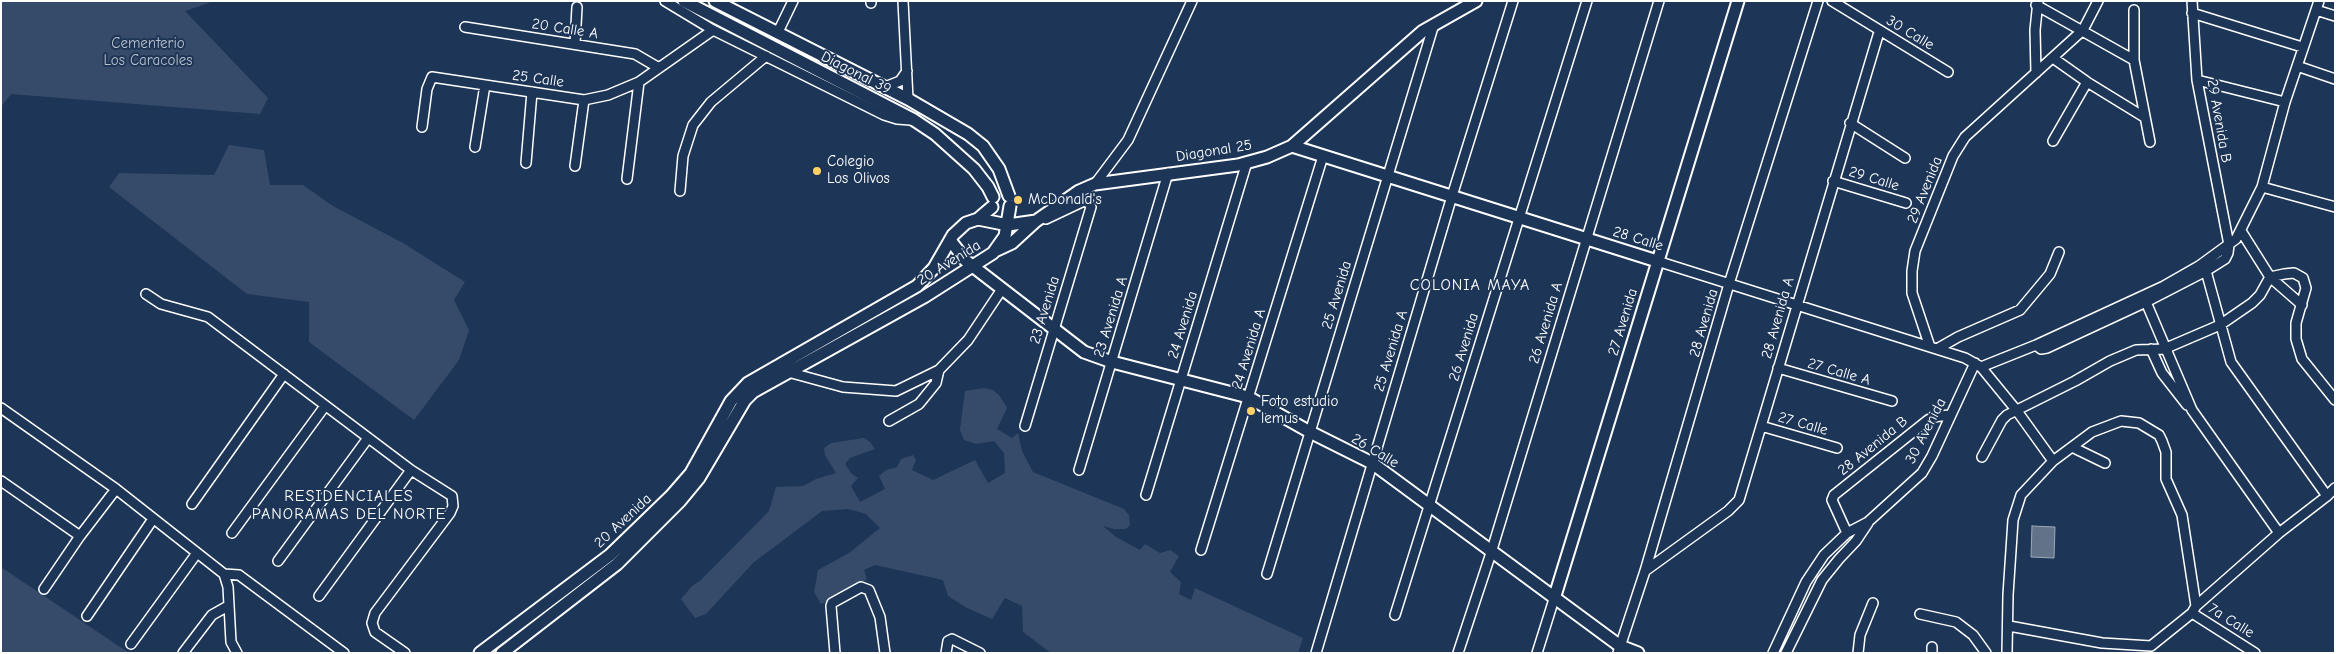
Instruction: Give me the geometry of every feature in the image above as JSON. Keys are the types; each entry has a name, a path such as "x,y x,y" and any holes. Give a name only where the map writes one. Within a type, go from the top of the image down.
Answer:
{"main road":[{"name":"Diagonal 39","path":"684,1 914,120 935,134 974,169 988,186 992,202 978,219"},
{"name":"Diagonal 39","path":"715,1 736,6 778,32 908,99 968,134 983,146 1003,177 1009,201 1008,225"},
{"name":"Diagonal 25","path":"997,250 1012,243 1036,222 1079,191 1094,184 1247,162 1292,146 1434,24 1476,1"},
{"name":"27 Avenida","path":"1554,599 1738,1"},
{"path":"954,151 968,134"},
{"name":"28 Calle","path":"1292,146 1657,261"},
{"path":"974,169 991,157"},
{"name":"20 Avenida","path":"480,653 610,555 671,496 691,473 730,401 739,390 748,383 917,286 934,268 950,240 962,226 978,219 1008,225 1003,241 997,250 974,267 753,392 745,400 699,478 680,501 617,564 502,653"},
{"name":"Diagonal 25","path":"1008,225 1036,222"},
{"name":"26 Calle","path":"950,240 960,255 974,267 1084,352 1112,362 1248,397 1310,432 1372,463 1619,650 1638,653"}],"street":[{"path":"665,1 713,30 890,117 914,120"},
{"path":"778,32 793,1"},
{"path":"903,1 908,99"},
{"path":"1094,184 1128,140 1192,1"},
{"name":"25 Avenida A","path":"1316,653 1452,196 1513,1"},
{"name":"26 Avenida","path":"1395,614 1587,1"},
{"name":"26 Avenida A","path":"1458,653 1491,553 1659,1"},
{"name":"28 Avenida","path":"1619,650 1645,571 1730,284 1818,1"},
{"name":"30 Calle","path":"1832,1 1879,32 1948,72"},
{"name":"29 Avenida","path":"1933,348 1912,293 1915,251 1953,156 1965,137 2083,30 2098,1"},
{"name":"29 Avenida B","path":"2192,1 2197,80 2229,245"},
{"path":"2036,74 2037,3 2134,60"},
{"path":"2053,461 2017,410 1978,365 2036,345 2164,286 2229,245 2241,231 2262,187 2302,47 2318,6 2335,16"},
{"path":"575,44 577,7"},
{"path":"2134,10 2134,60 2150,142"},
{"path":"2192,13 2302,47"},
{"name":"25 Avenida","path":"1268,574 1434,24"},
{"name":"20 Calle A","path":"465,27 635,54 658,68"},
{"name":"25 Calle","path":"422,127 427,89 432,78 584,100 608,94 638,82 713,30"},
{"name":"28 Avenida A","path":"1645,571 1728,511 1739,500 1850,123 1879,32"},
{"path":"680,191 683,156 693,125 711,102 766,56"},
{"path":"2053,58 2087,82 2144,117"},
{"path":"2297,66 2335,79"},
{"path":"885,87 900,81 907,70"},
{"path":"2197,80 2285,102"},
{"path":"627,180 638,82"},
{"path":"2053,141 2087,82"},
{"path":"475,147 485,85"},
{"path":"526,163 532,92"},
{"path":"575,166 584,100"},
{"path":"1850,123 1905,158"},
{"name":"24 Avenida A","path":"1201,550 1323,156"},
{"name":"24 Avenida","path":"1146,495 1247,162"},
{"name":"23 Avenida A","path":"1079,470 1168,173"},
{"name":"29 Calle","path":"1833,181 1906,203"},
{"path":"2262,187 2335,207"},
{"name":"23 Avenida","path":"1025,426 1091,209 1089,203 1084,202 1045,220 1036,222"},
{"path":"2241,231 2270,277 2302,305"},
{"path":"2036,345 2041,349 2047,348 2146,302 2206,271 2225,259 2229,245"},
{"path":"1933,348 2020,310 2050,274 2059,252"},
{"name":"28 Calle","path":"1657,261 1965,358 1978,365"},
{"path":"2206,271 2231,362 2327,496"},
{"path":"2270,277 2294,273 2303,278 2306,288 2296,323 2296,339 2302,358 2335,400"},
{"path":"1982,457 2002,420 2017,410 2110,361 2136,350 2164,349 2220,325 2252,303 2260,295 2270,277"},
{"path":"788,372 843,387 896,390 939,370 968,340 1002,289"},
{"path":"146,294 161,304 208,317 411,470 452,496 453,506 375,613 372,623 375,632 405,653"},
{"path":"2146,302 2164,349 2192,410 2278,534"},
{"path":"2151,349 2162,373 2179,398 2192,410"},
{"name":"30 Avenida","path":"1773,653 1806,582 1824,555 1847,533 1868,522 1922,473 1932,456 1949,415 1978,365"},
{"name":"27 Calle A","path":"1778,368 1892,401"},
{"path":"889,421 919,404 936,383 939,370"},
{"path":"192,504 284,374"},
{"path":"232,533 325,406"},
{"path":"1,408 116,489 224,574 239,575 344,653"},
{"name":"28 Avenida B","path":"1847,533 1832,500 1834,495 1933,417 1949,415"},
{"path":"2007,653 2009,626 2008,595 2013,520 2021,495 2053,461 2092,432 2121,422 2139,423 2159,435 2166,452 2166,479 2182,515 2194,610"},
{"name":"27 Calle","path":"1761,426 1837,448"},
{"path":"278,561 368,438"},
{"path":"2072,447 2105,463"},
{"path":"319,596 411,470"},
{"path":"1,481 80,536"},
{"path":"2009,626 2102,643 2151,646 2278,534 2335,488"},
{"path":"44,590 80,536 116,489"},
{"path":"87,616 153,519"},
{"name":"30 Avenida","path":"1787,651 1822,580 1839,558 1856,541 1868,522"},
{"path":"131,644 197,553"},
{"path":"224,574 228,587 231,642 237,653"},
{"path":"835,653 832,603 861,587 869,590 880,617 885,653"},
{"name":"27 Avenida","path":"1537,653 1554,599"},
{"path":"1858,653 1860,635 1873,602"},
{"path":"183,653 212,615 228,606"},
{"name":"7a Calle","path":"2194,610 2255,653"},
{"path":"1920,614 1956,622 1973,635 1986,653"},
{"path":"946,653 948,641 952,639 980,653"},
{"path":"1787,651 1798,653"}],"green space":[{"name":"Cementerio Los Caracoles","path":"1,1 215,1 185,11 268,98 260,114 11,94 1,107"},
{"path":"229,145 264,150 270,185 303,185 333,206 403,243 465,282 454,300 469,330 459,360 414,420 309,342 309,302 247,294 109,187 119,173 214,175"},
{"path":"984,388 993,390 1003,401 1007,408 997,429 1012,438 1018,433 1022,451 1033,472 1124,509 1129,515 1130,525 1126,529 1114,529 1103,526 1116,537 1140,550 1145,544 1160,553 1170,550 1179,556 1170,572 1181,582 1179,594 1191,600 1195,588 1303,638 1298,653 1051,653 1023,632 1022,606 1005,598 992,619 967,608 948,596 943,580 875,565 864,570 867,579 847,593 821,604 814,592 818,570 849,553 880,528 866,514 848,509 822,511 753,563 706,614 695,618 688,609 681,599 769,511 776,487 803,486 816,479 836,473 825,455 824,448 831,443 864,438 875,449 850,458 845,464 852,474 858,478 851,486 860,502 885,489 879,476 886,470 897,467 901,459 913,455 916,460 912,470 933,480 975,460 988,483 1005,473 1004,453 994,441 976,444 964,440 960,430 965,391"},
{"path":"1,567 129,653 1,653"}],"shaded area":[{"path":"2032,526 2055,527 2054,558 2031,557"}],"place":[{"name":"Colegio Los Olivos","path":"817,171"},
{"name":"McDonald's","path":"1018,200"},
{"name":"Foto estudio lemus","path":"1251,411"}],"district":[{"name":"COLONIA MAYA","path":"1470,285"},
{"name":"RESIDENCIALES PANORAMAS DEL NORTE","path":"349,505"}]}
